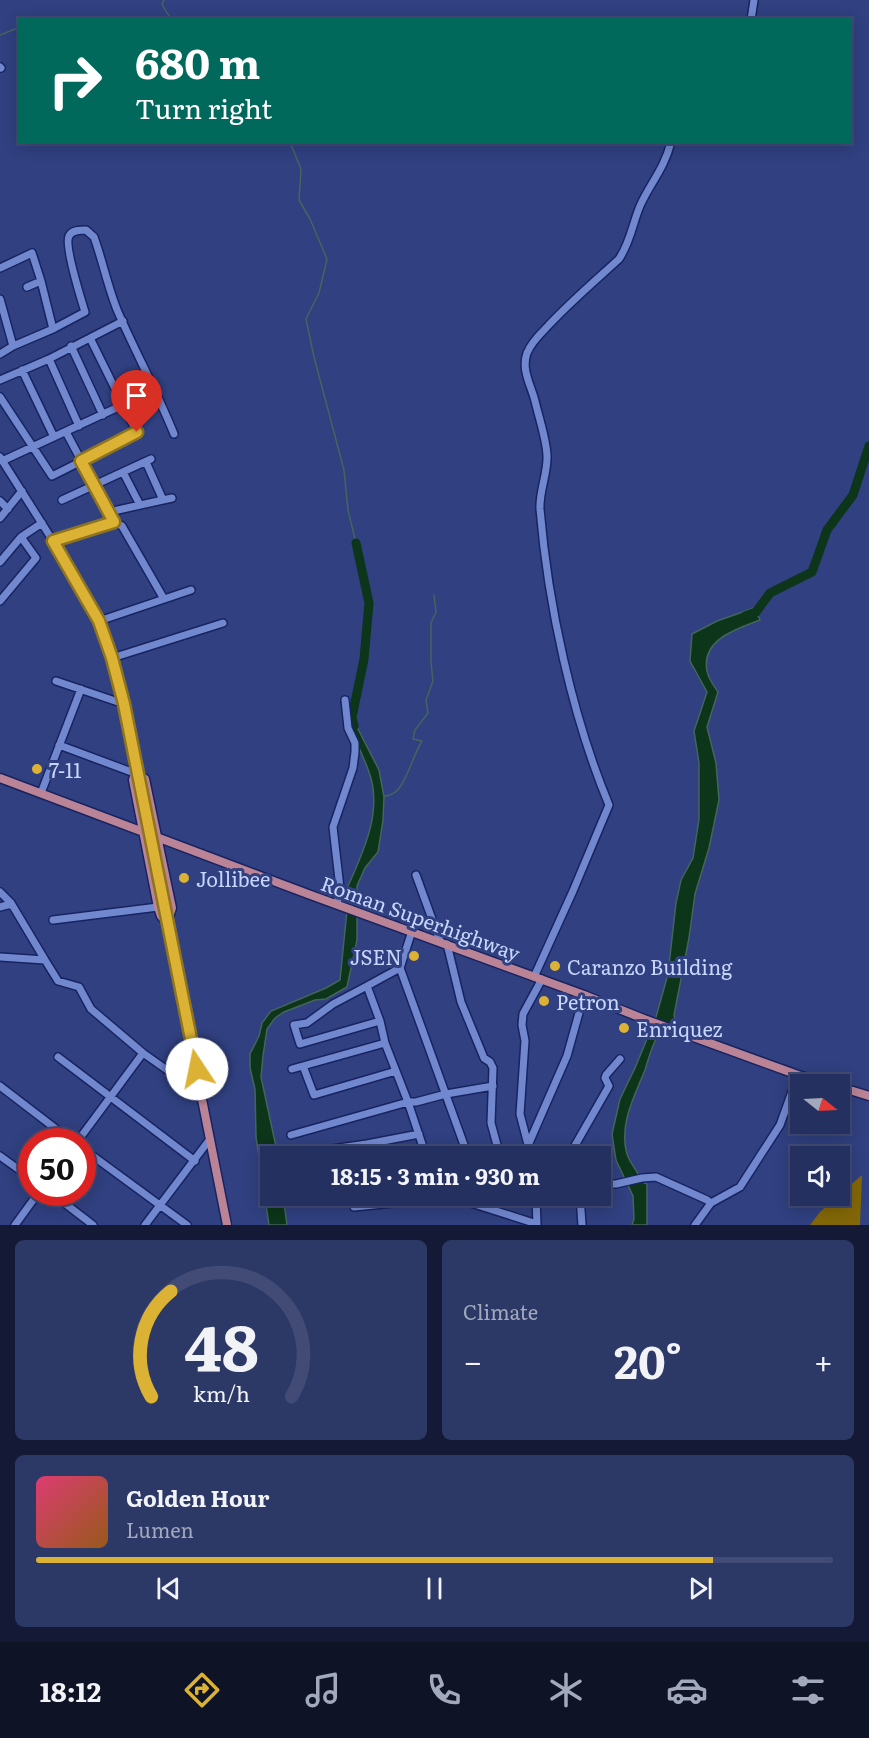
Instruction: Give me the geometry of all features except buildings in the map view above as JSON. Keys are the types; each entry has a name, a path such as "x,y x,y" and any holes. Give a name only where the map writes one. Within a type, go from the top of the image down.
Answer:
{"main road":[{"path":"167,922 161,916 161,906 143,831 133,780 138,776 145,779 172,908 167,922 227,1225"},
{"name":"Roman Superhighway","path":"0,778 795,1074"},
{"path":"850,1090 869,1096"}],"street":[{"path":"751,18 753,0"},
{"path":"529,1146 520,1114 525,1041 522,1025 523,1014 609,805 598,780 565,668 549,579 540,506 547,454 535,399 526,376 526,360 528,351 552,321 625,251 640,205 665,164 670,144"},
{"path":"0,354 85,312 67,238 70,233 77,230 86,230 94,237 108,284 123,321 174,434"},
{"path":"0,268 32,253 53,329"},
{"path":"27,287 41,281"},
{"path":"0,299 13,346"},
{"path":"0,380 49,359 123,321"},
{"path":"0,397 51,476 137,432 90,338"},
{"path":"71,346 103,415"},
{"path":"49,359 80,426"},
{"path":"21,370 54,437"},
{"path":"53,920 161,906 124,704 99,621 53,541 1,459 80,426 155,390"},
{"path":"66,432 114,522 122,526 164,599"},
{"path":"62,500 148,460 163,500"},
{"path":"123,472 140,505"},
{"path":"0,518 22,491"},
{"path":"109,512 172,498"},
{"path":"0,501 8,509"},
{"path":"53,541 114,522"},
{"path":"0,562 21,537 42,523"},
{"path":"0,601 36,558 21,537"},
{"path":"99,621 191,590"},
{"path":"112,658 223,623"},
{"path":"56,681 124,704"},
{"path":"41,793 81,689"},
{"path":"341,905 333,827 353,768 355,752 355,743 348,728 345,700"},
{"path":"59,745 138,776"},
{"path":"416,875 443,943 461,1002 484,1058 494,1068 491,1123 498,1146"},
{"path":"0,892 11,904 58,981 79,987 91,1009 143,1053 201,1092"},
{"path":"0,907 11,904"},
{"path":"412,931 400,968 464,1146"},
{"path":"0,957 45,960"},
{"path":"380,1021 300,1044 294,1026 307,1023 333,1004 400,968"},
{"path":"367,986 423,1146"},
{"path":"529,1143 567,1056 584,995"},
{"path":"292,1070 385,1043"},
{"path":"86,1128 143,1053"},
{"path":"58,1057 195,1161"},
{"path":"575,1146 609,1086 606,1075 620,1059"},
{"path":"303,1066 314,1095 396,1071"},
{"path":"0,1086 56,1128"},
{"path":"291,1135 408,1102 493,1086"},
{"path":"695,1225 711,1203 740,1187 780,1125 790,1097"},
{"path":"353,1146 419,1134"},
{"path":"145,1225 210,1139"},
{"path":"0,1156 18,1169"},
{"path":"96,1158 188,1225"},
{"path":"611,1184 656,1177 711,1203"},
{"path":"354,1207 452,1197 537,1224 536,1206"},
{"path":"15,1225 29,1206"},
{"path":"68,1206 93,1225"},
{"path":"581,1206 582,1225"}],"shaded area":[{"path":"754,608 760,620 741,627 715,643 707,660 708,674 718,692 707,727 716,763 719,800 709,848 695,894 675,1019 656,1039 627,1119 625,1140 627,1155 642,1182 647,1184 647,1225 632,1225 633,1196 616,1160 612,1134 620,1099 656,1017 668,974 676,903 681,880 693,858 699,819 699,763 694,731 707,692 690,661 692,634 717,621"},
{"path":"349,715 356,716 357,727 379,770 384,797 378,852 365,868 357,886 357,940 347,987 326,999 315,1000 284,1012 275,1018 267,1029 261,1077 276,1146 260,1146 260,1164 256,1137 255,1089 250,1068 250,1054 259,1036 262,1023 271,1011 340,980 348,900 345,893 369,834 374,803 369,772"},
{"path":"862,1175 860,1225 810,1225 827,1206 850,1206 850,1186"},
{"path":"266,1206 284,1206 287,1225 269,1225"}],"waterway":[{"path":"164,0 162,4 171,18"},
{"path":"0,35 18,28"},
{"path":"290,144 301,169 299,200 327,259 319,293 306,319 344,470 348,510 356,543"},
{"path":"745,616 756,612 770,593 812,572 827,530 853,495 869,446"},
{"path":"354,726 352,717 364,659 369,603 356,543"},
{"path":"384,796 398,790 422,741 413,739 415,730 428,713 426,700 433,681 431,623 436,612 434,595"}],"place":[{"name":"7-11","path":"37,769"},
{"name":"Jollibee","path":"184,878"},
{"name":"JSEN","path":"414,956"},
{"name":"Caranzo Building","path":"555,966"},
{"name":"Petron","path":"544,1001"},
{"name":"Enriquez","path":"624,1028"}],"route":[{"path":"137,432 81,461 114,522 53,541 99,621 112,658 124,704 197,1069"}]}
